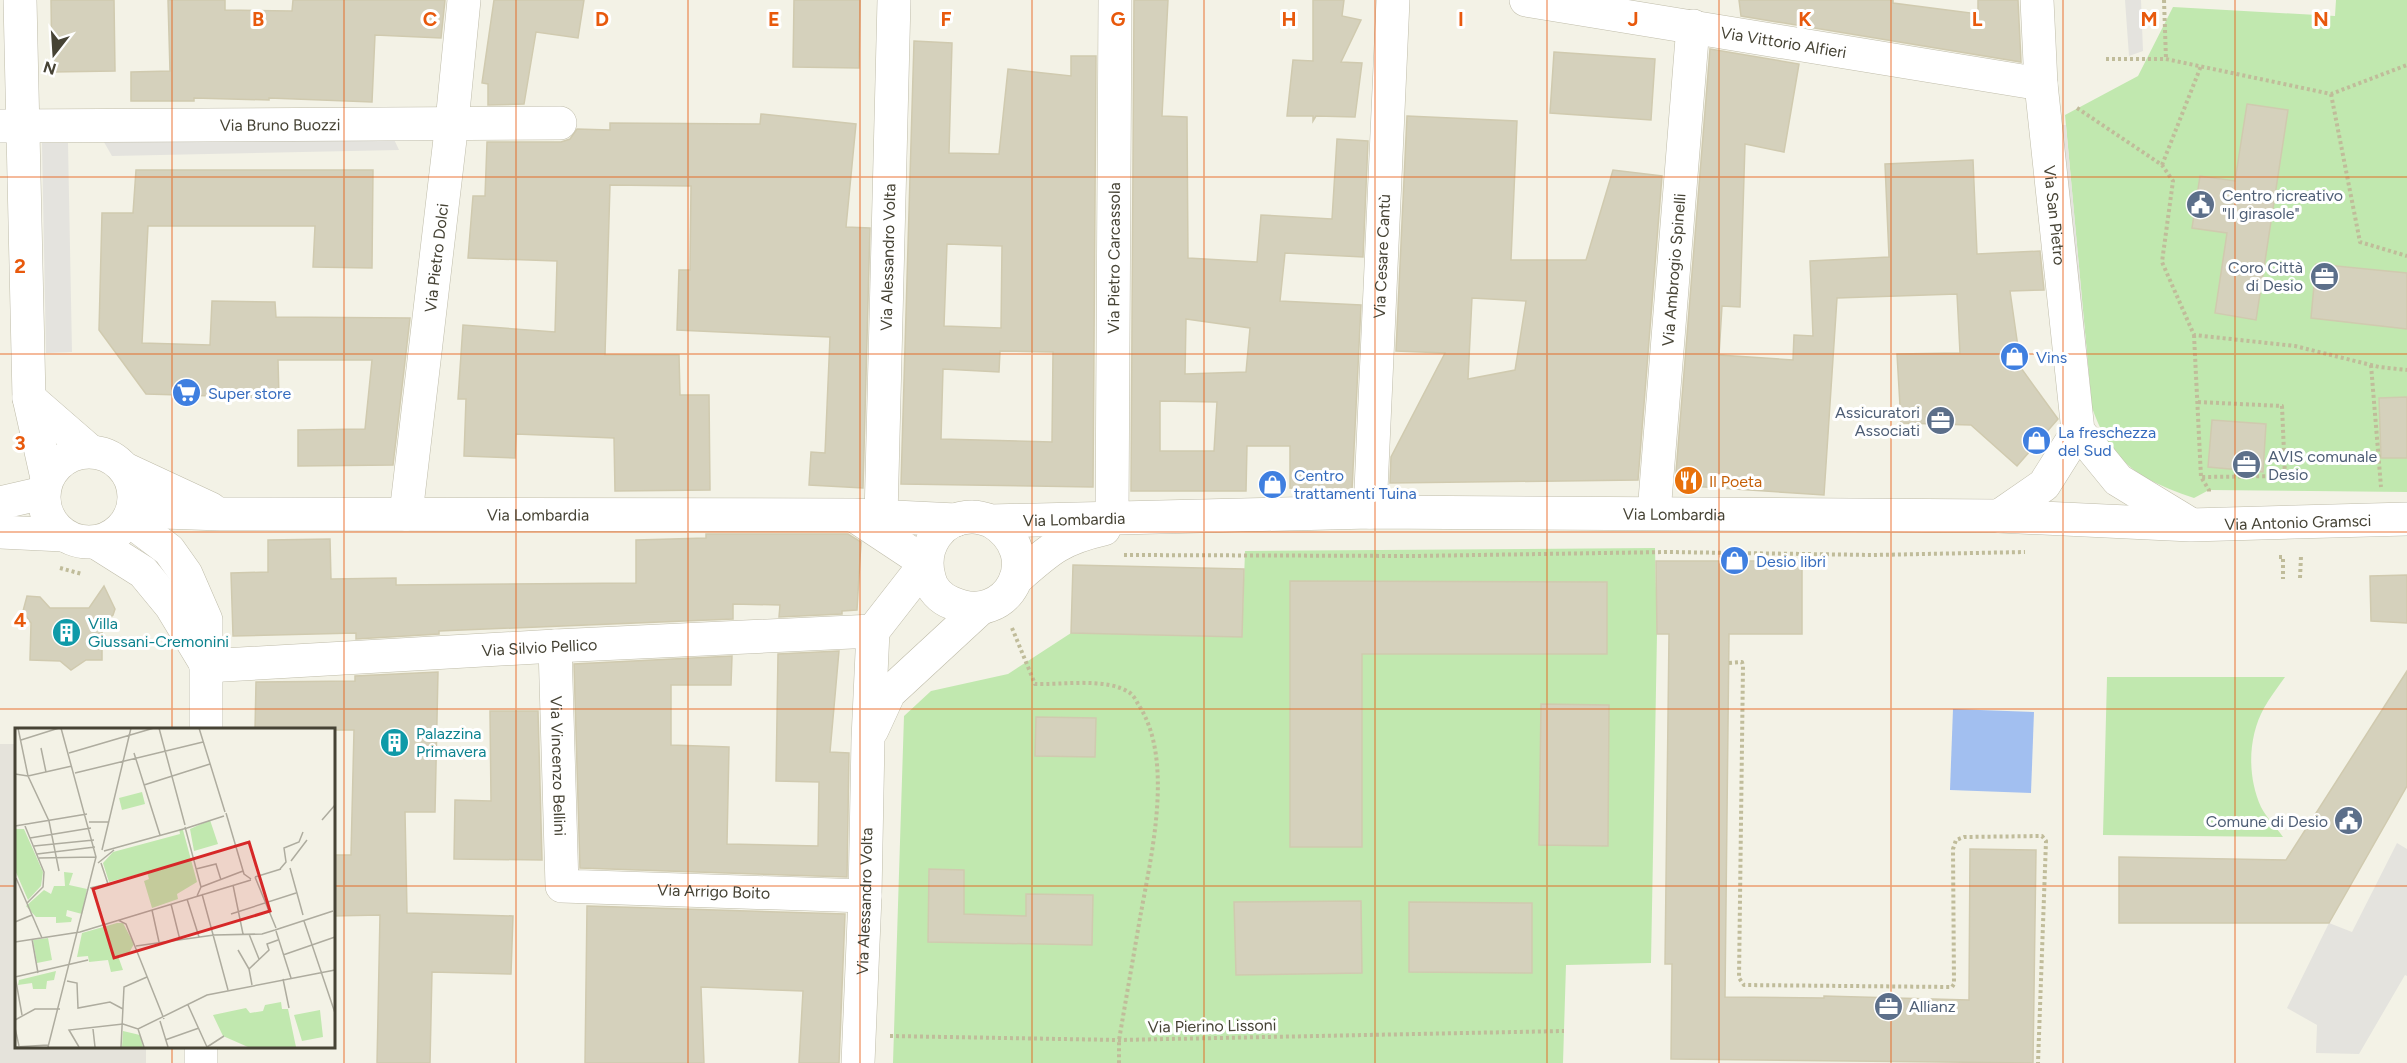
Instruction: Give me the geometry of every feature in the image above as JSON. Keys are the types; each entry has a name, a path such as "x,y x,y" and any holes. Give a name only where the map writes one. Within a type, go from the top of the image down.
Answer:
{"street":[{"path":"21,0 12,126 29,398 45,486 44,509 51,524 57,549"},
{"name":"Via Pietro Dolci","path":"406,514 464,0"},
{"name":"Via Alessandro Volta","path":"868,516 894,0"},
{"name":"Via Pietro Carcassola","path":"1112,518 1115,0"},
{"name":"Via Cesare Cantù","path":"1370,512 1393,0"},
{"name":"Via Vittorio Alfieri","path":"1526,0 2042,84"},
{"name":"Via San Pietro","path":"2037,0 2042,84 2078,431"},
{"name":"Via Ambrogio Spinelli","path":"1654,513 1693,26"},
{"name":"Via Bruno Buozzi","path":"12,126 560,123"},
{"path":"29,398 90,451"},
{"path":"1999,516 2044,485 2078,431 2118,480 2199,525"},
{"path":"0,503 45,486 57,464 72,454 90,451 116,460 125,469 132,483 131,516 112,537 97,543 79,542 57,549 0,532"},
{"name":"Via Lombardia","path":"125,469 221,514"},
{"name":"Via Lombardia","path":"131,516 406,514 868,516 956,520 971,517 991,521 1370,512 1654,513 1999,516 2199,525"},
{"path":"131,516 169,550 186,574 206,620 206,728"},
{"path":"868,516 926,563"},
{"name":"Via Lombardia","path":"999,596 1062,542 1078,535 1159,517"},
{"name":"Via Antonio Gramsci","path":"2199,525 2407,519"},
{"path":"956,520 941,528 927,552 926,563 933,588 944,600 963,608 999,596"},
{"name":"Via Lombardia","path":"991,521 1004,528 1012,538 1018,553 1019,565 999,596"},
{"path":"97,543 143,572 171,606 206,666"},
{"path":"873,631 926,563"},
{"name":"Via Alessandro Volta","path":"868,740 889,693 999,596"},
{"name":"Via Alessandro Volta","path":"859,1049 873,631"},
{"name":"Via Silvio Pellico","path":"206,666 873,631"},
{"name":"Via Vincenzo Bellini","path":"555,646 562,886"},
{"name":"Via Arrigo Boito","path":"562,886 865,896"}],"path":[{"path":"2164,0 2166,59"},
{"path":"2106,59 2166,59 2331,94 2407,65"},
{"path":"2162,165 2201,66"},
{"path":"2042,84 2162,165 2173,181 2162,262 2194,335 2201,477 2209,490 2199,525"},
{"path":"2331,94 2360,242 2407,256"},
{"path":"2194,335 2295,346 2371,365 2407,370"},
{"path":"2371,365 2381,490"},
{"path":"2198,402 2282,406 2285,476 2201,477"},
{"path":"57,549 66,570 88,574"},
{"path":"1117,555 1415,556 1668,552 1873,555 2029,552"},
{"path":"2300,578 2300,556 2312,556"},
{"path":"999,596 1035,684 1108,685 1131,693 1142,710 1152,736 1157,767 1157,793 1150,859 1119,1040 1119,1063"},
{"path":"1730,663 1742,662 1743,666 1739,978 1742,984 1952,987 1954,984 1953,849 1956,840 1964,837 2042,836 2046,841 2038,1063"},
{"name":"Via Pierino Lissoni","path":"859,1049 1119,1040 1564,1031"}],"shaded area":[{"path":"2125,0 2141,0 2143,51 2129,56"},
{"path":"2059,125 2066,125 2092,408"},
{"path":"391,133 399,150 112,156 100,135"},
{"path":"42,143 68,143 72,352 46,353"},
{"path":"0,744 15,744 15,1048 146,1048 146,1063 0,1063"},
{"path":"2397,843 2407,849 2407,976 2405,975 2359,1054 2316,1053 2317,1025 2287,1008 2329,923 2352,932"}],"green space":[{"path":"2336,0 2407,0 2407,492 2209,490 2194,498 2144,477 2123,461 2106,439 2092,408 2065,115 2138,76 2173,7 2335,16"},
{"path":"1655,548 1657,634 1651,963 1566,965 1563,1063 893,1063 904,716 931,691 1008,674 1071,633 1242,637 1245,551"},
{"path":"2107,677 2285,677 2266,704 2259,719 2251,757 2256,795 2268,818 2283,837 2103,835"}],"water":[{"path":"1953,709 2034,712 2031,793 1950,790"}],"building":[{"path":"51,0 114,0 115,71 52,72"},
{"path":"168,0 225,0 225,10 292,11 293,0 445,0 441,38 375,35 372,102 269,98 269,100 194,98 194,101 131,101 131,72 170,71"},
{"path":"494,0 584,0 578,38 536,32 524,104 488,105 488,84 482,83"},
{"path":"794,0 860,0 859,68 793,67"},
{"path":"1134,0 1168,0 1162,116 1187,117 1188,258 1257,262 1261,215 1332,219 1337,139 1368,141 1363,257 1285,253 1280,301 1361,305 1352,490 1290,488 1290,446 1247,446 1246,491 1131,491","holes":["1186,319 1250,328 1246,372 1185,374","1160,401 1217,402 1214,451 1160,451"]},
{"path":"1313,0 1344,0 1342,16 1361,20 1341,62 1362,63 1355,117 1316,116 1313,121 1313,116 1287,116 1293,60 1313,61"},
{"path":"1739,0 1893,0 1893,3 1978,14 1978,0 2018,0 2021,62 1741,16"},
{"path":"914,41 952,43 949,153 999,154 1008,69 1071,76 1071,56 1096,56 1093,487 901,484","holes":["947,244 1002,246 1001,328 944,326","1000,351 1053,352 1052,442 941,439 943,369 999,372"]},
{"path":"1710,49 1799,64 1784,152 1745,144 1740,307 1722,306 1719,355 1793,360 1794,335 1813,336 1810,261 1889,257 1885,164 1973,160 1977,254 2040,251 2044,290 2010,291 2021,368 2058,419 2017,466 1971,425 1901,423 1897,354 1960,353 1957,294 1837,298 1824,495 1675,485"},
{"path":"1554,52 1655,59 1651,120 1550,113"},
{"path":"2247,104 2288,110 2256,320 2215,313 2227,233 2192,228 2200,176 2235,181"},
{"path":"761,114 856,124 846,227 870,228 863,488 809,485 811,452 825,453 830,337 677,330 679,270 690,270 691,186 610,185 605,355 679,355 680,395 709,395 710,490 615,491 614,438 516,434 515,458 464,456 466,399 458,399 463,325 555,332 557,261 468,258 473,196 485,196 487,142 561,142 570,139 577,129 610,130 610,123 760,124"},
{"path":"1407,116 1517,121 1511,260 1586,260 1613,170 1662,176 1638,480 1390,483 1391,457 1445,353 1396,351","holes":["1472,298 1526,301 1515,370 1468,379"]},
{"path":"136,170 373,170 372,268 313,267 315,226 148,226 142,343 210,345 212,301 275,302 276,317 410,318 393,465 298,466 298,430 365,429 372,360 278,360 279,398 146,394 99,330 102,213 133,213"},
{"path":"2316,264 2407,273 2407,329 2311,318"},
{"path":"2407,397 2407,458 2381,458 2379,398"},
{"path":"2212,420 2266,424 2263,472 2208,467"},
{"path":"706,534 848,534 861,542 857,610 842,611 842,614 779,617 780,605 733,604 733,619 439,631 439,634 356,639 356,633 233,636 231,573 268,572 268,540 330,539 331,579 396,578 396,585 636,583 636,540 706,538"},
{"path":"1656,561 1802,561 1802,634 1729,634 1725,997 1824,998 1824,996 1969,1000 1970,849 2036,850 2033,1063 1671,1059 1672,964 1665,964 1669,634 1657,634"},
{"path":"1073,565 1244,569 1242,637 1071,633"},
{"path":"2407,575 2407,623 2371,621 2370,576"},
{"path":"1290,581 1607,582 1607,654 1362,654 1362,847 1290,847"},
{"name":"Villa Giussani-Cremonini","path":"104,586 115,609 113,615 102,625 102,660 86,660 71,670 60,661 30,660 31,623 23,611 27,596 40,597 50,608 89,608"},
{"path":"839,651 830,752 849,753 847,877 580,868 574,664 732,656 731,685 671,685 671,745 729,747 727,844 818,846 819,782 776,781 778,654"},
{"name":"Comune di Desio","path":"2407,671 2407,786 2329,923 2119,923 2119,857 2286,860"},
{"path":"438,672 435,812 405,812 407,913 513,916 511,974 432,972 430,1063 377,1063 380,915 334,916 334,855 351,855 354,730 255,728 256,682 355,681 355,676"},
{"path":"1541,704 1609,705 1608,846 1539,845"},
{"path":"490,711 538,711 542,860 454,859 455,800 491,801"},
{"path":"1036,717 1096,718 1095,757 1035,756"},
{"path":"929,869 964,870 964,914 1026,916 1026,894 1093,895 1092,945 928,942"},
{"path":"1361,901 1362,973 1236,975 1234,902"},
{"path":"1409,902 1532,903 1532,973 1409,972"},
{"path":"587,906 845,914 839,1063 799,1063 803,991 701,987 704,1063 585,1063"}],"place":[{"name":"Centro ricreativo \"Il girasole\"","path":"2201,204"},
{"name":"Coro Città di Desio","path":"2324,276"},
{"name":"Vins","path":"2015,357"},
{"name":"Super store","path":"187,393"},
{"name":"Assicuratori Associati","path":"1941,421"},
{"name":"La freschezza del Sud","path":"2037,441"},
{"name":"AVIS comunale Desio","path":"2247,465"},
{"name":"Il Poeta","path":"1688,481"},
{"name":"Centro trattamenti Tuina","path":"1273,484"},
{"name":"Desio libri","path":"1735,561"},
{"name":"Villa Giussani-Cremonini","path":"67,632"},
{"name":"Palazzina Primavera","path":"395,742"},
{"name":"Comune di Desio","path":"2349,821"},
{"name":"Allianz","path":"1888,1006"}]}
